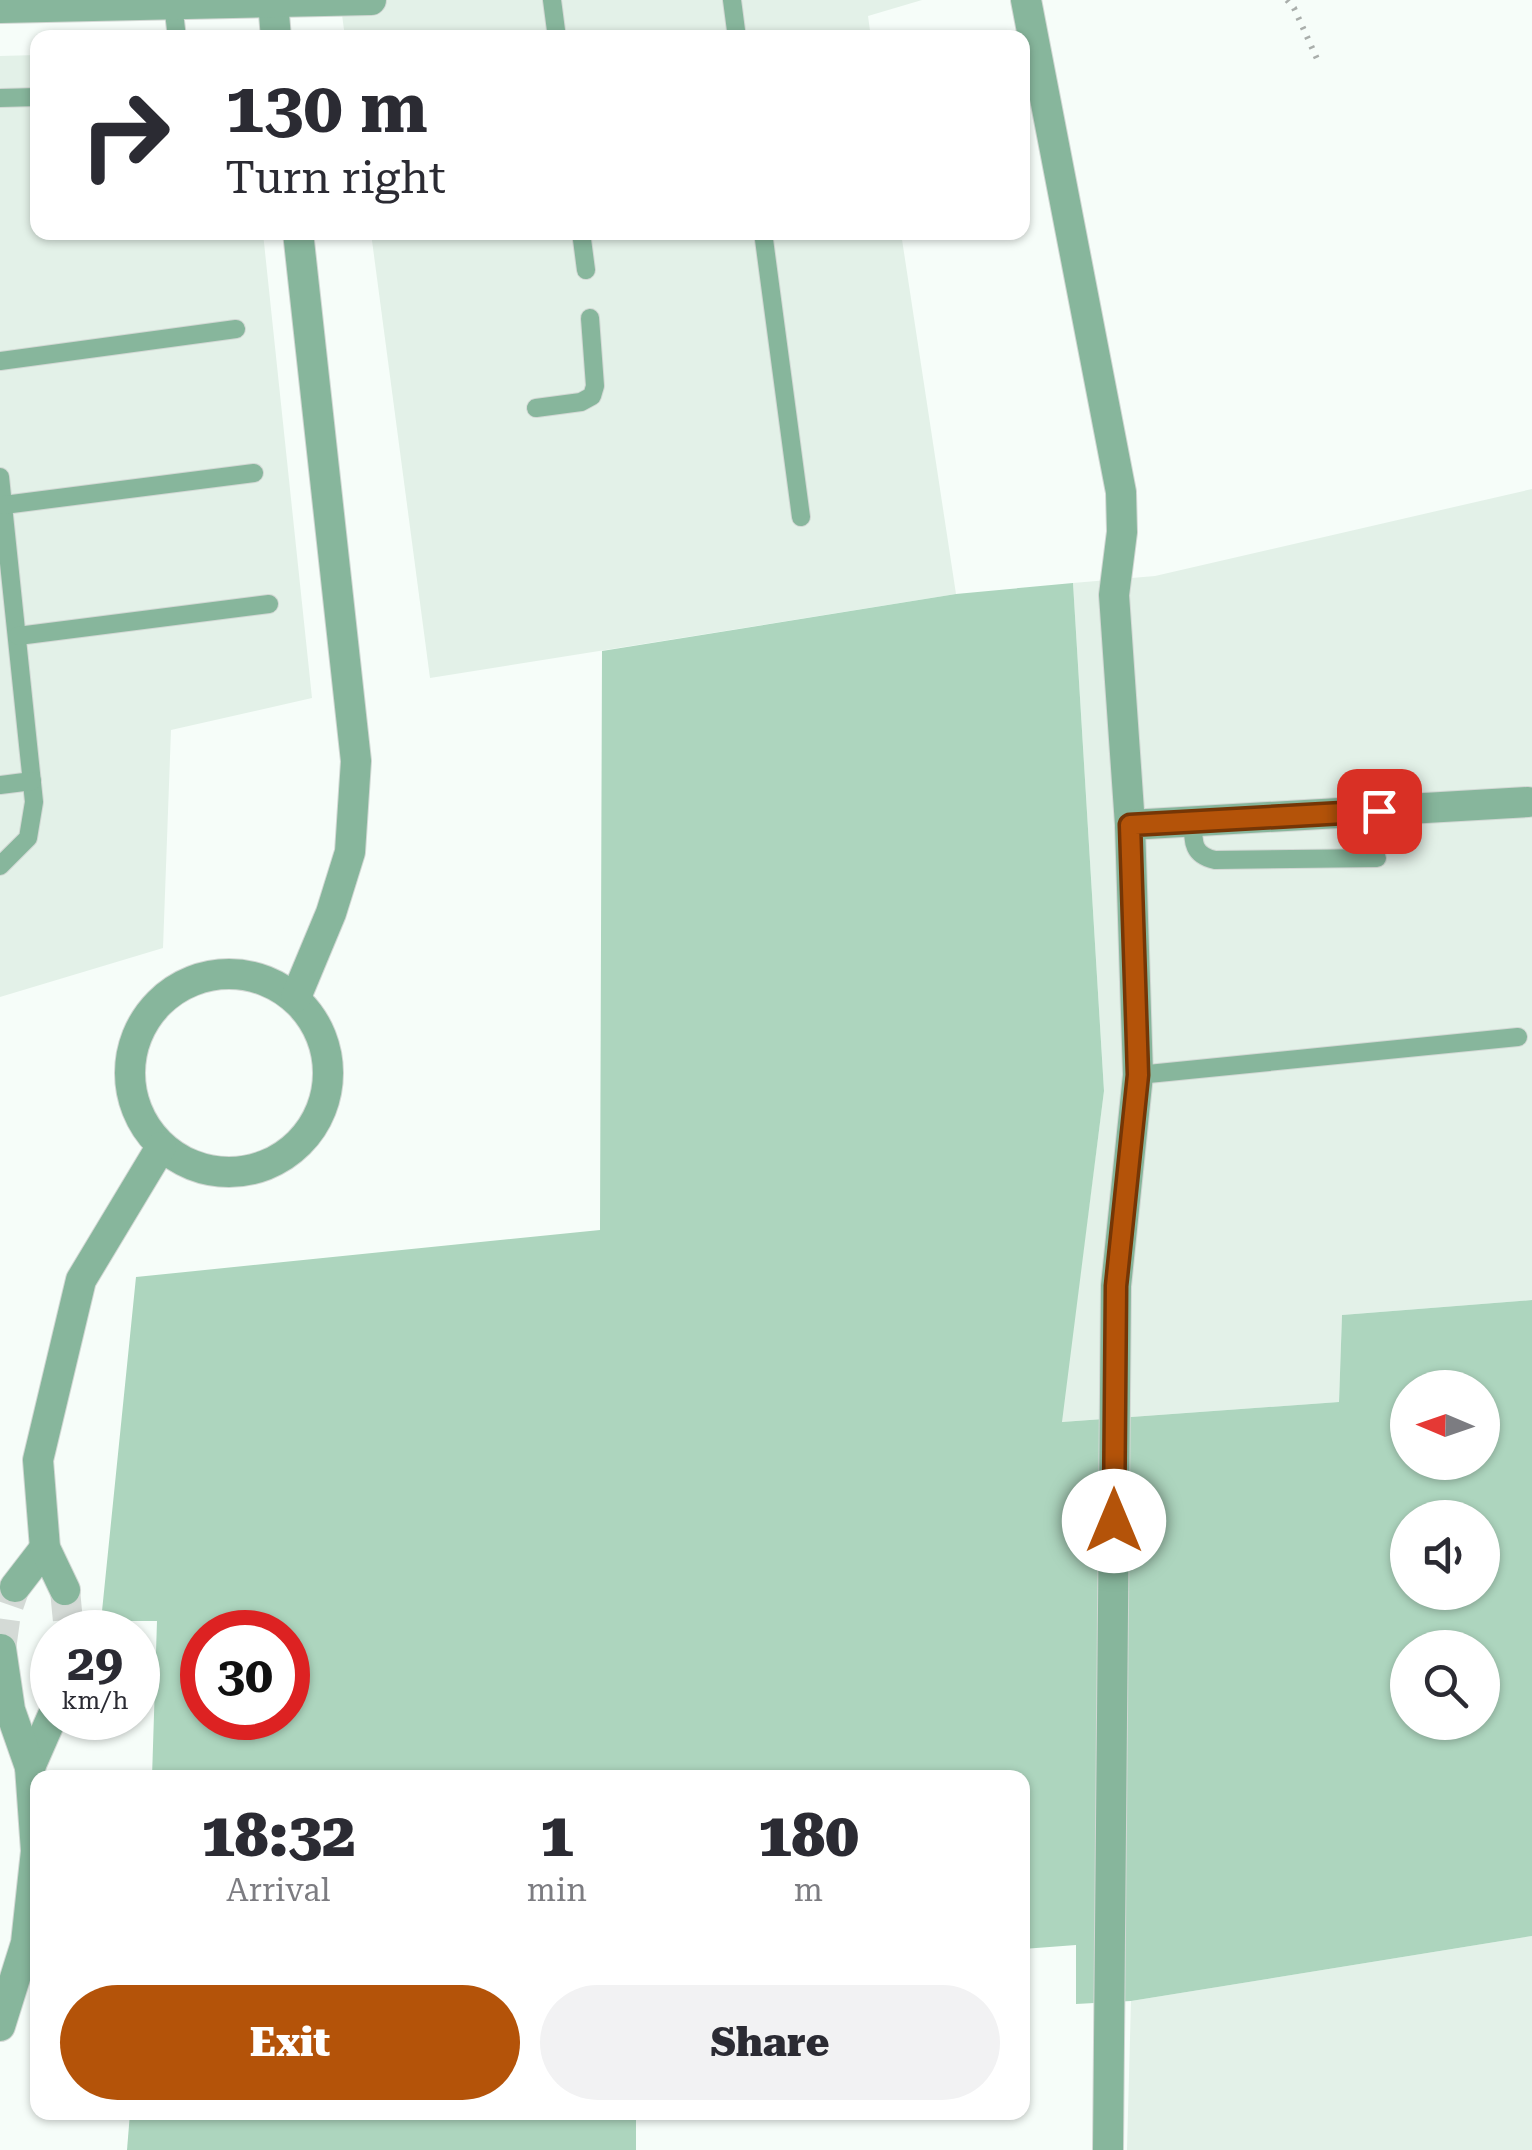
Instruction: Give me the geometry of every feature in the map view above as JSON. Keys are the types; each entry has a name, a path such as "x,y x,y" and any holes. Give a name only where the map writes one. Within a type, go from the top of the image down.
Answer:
{"street":[{"path":"0,8 371,0"},
{"path":"1026,0 1121,492 1122,532 1114,594 1130,825 1138,1075 1116,1286 1108,2150"},
{"path":"277,30 281,1"},
{"path":"296,997 331,912 350,852 356,761 299,240"},
{"path":"1130,825 1528,802"},
{"path":"250,974 296,997 326,1041 328,1094 304,1141 260,1170 207,1172 160,1147 133,1103 131,1051 155,1005 198,976 250,974"},
{"path":"65,1590 45,1548 38,1460 81,1280 160,1147"},
{"path":"15,1587 45,1548"},
{"path":"1,1650 10,1710 30,1770"},
{"path":"30,1767 42,1740"},
{"path":"0,2026 26,1943 30,1907"}],"lane":[{"path":"552,0 556,30"},
{"path":"732,0 736,30"},
{"path":"173,4 176,30"},
{"path":"0,98 30,97"},
{"path":"582,240 586,270"},
{"path":"764,240 801,517"},
{"path":"536,408 581,402 592,396 595,386 590,318"},
{"path":"0,360 236,329"},
{"path":"4,505 254,472"},
{"path":"0,477 11,624 34,802 28,838 0,866"},
{"path":"11,624 269,604"},
{"path":"0,785 32,782"},
{"path":"1192,823 1193,845 1202,858 1377,858"},
{"path":"1138,1075 1518,1037"}],"path":[{"path":"1287,0 1318,61"}],"shaded area":[{"path":"340,0 922,0 868,16 870,30 344,30"},
{"path":"30,55 30,240 264,240 312,698 171,730 163,948 0,997 0,56"},
{"path":"372,240 902,240 956,594 430,678"},
{"path":"1532,489 1532,1300 1342,1315 1339,1402 1061,1422 1104,1091 1073,583 1155,576"},
{"path":"1532,1936 1532,2150 1127,2150 1131,2001"}],"green space":[{"path":"1073,583 1104,1091 1062,1422 1339,1402 1342,1315 1532,1300 1532,1936 1131,2001 1076,2004 1076,1945 1030,1948 1030,1770 152,1770 153,1740 160,1740 160,1610 102,1610 136,1277 600,1230 602,651 956,594"},
{"path":"129,2120 636,2120 636,2150 127,2150"}],"tunnel":[{"path":"1,1649 6,1613 15,1587"},
{"path":"65,1590 67,1610"}],"route":[{"path":"1114,1521 1116,1286 1138,1075 1130,825 1379,811"}]}
